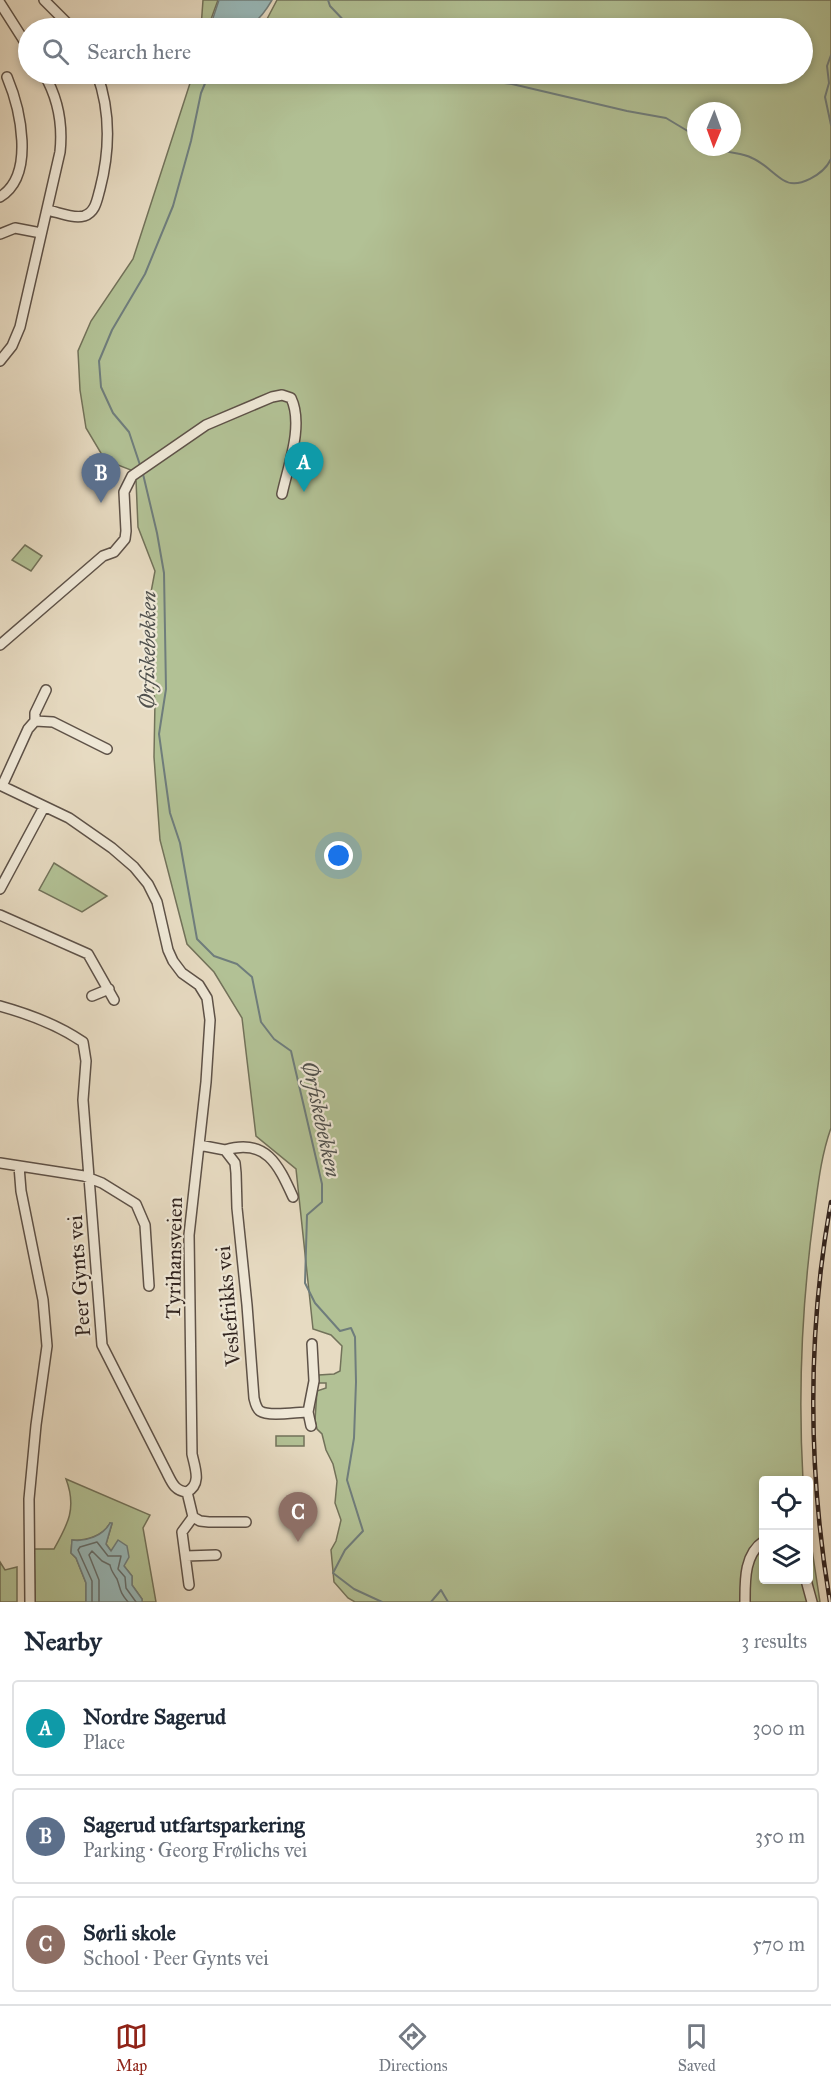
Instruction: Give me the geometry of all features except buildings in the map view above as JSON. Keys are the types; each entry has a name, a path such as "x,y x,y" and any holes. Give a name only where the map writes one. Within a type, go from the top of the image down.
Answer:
{"street":[{"path":"44,0 62,18"},
{"path":"0,3 18,31"},
{"path":"0,197 9,190 16,179 20,165 20,116 8,77"},
{"path":"0,361 18,334 58,161 61,135 57,104 48,84"},
{"path":"47,210 81,216 91,212 95,206 105,167 109,133 106,104 100,84"},
{"path":"0,234 15,228 41,234"},
{"path":"0,645 103,556 114,552 125,539 124,492 132,476 206,425 272,397 282,395 291,398 295,414 292,454 282,494"},
{"path":"1,786 28,729 35,721 35,712 46,690"},
{"path":"35,721 53,722 107,749"},
{"name":"Tyrihansveien","path":"1,786 69,818 112,848 134,867 148,884 157,902 168,950 182,973 199,985 207,998 210,1020 189,1235 192,1454 196,1482 195,1487 187,1492"},
{"path":"0,889 44,807"},
{"path":"0,915 88,954 114,1000"},
{"path":"92,996 109,989"},
{"name":"Peer Gynts vei","path":"0,1006 26,1014 83,1042 86,1061 83,1100 102,1345 166,1473 175,1487 187,1492"},
{"path":"199,1145 225,1150 250,1146 260,1149 270,1157 284,1176 293,1197"},
{"name":"Veslefrikks vei","path":"225,1150 235,1163 237,1208 256,1406 259,1411 270,1413 308,1412"},
{"path":"0,1163 75,1174 90,1179 136,1204 145,1225 149,1286"},
{"path":"20,1166 21,1191 44,1309 48,1346 36,1425 29,1499 30,1602"},
{"path":"311,1426 308,1412 314,1381 312,1344"},
{"path":"187,1492 193,1517 200,1521 246,1522"},
{"path":"189,1585 182,1532 193,1517"},
{"path":"745,1602 745,1575 749,1560 759,1545"},
{"path":"186,1556 216,1555"},
{"path":"807,1584 812,1602"}],"green space":[{"path":"203,0 218,0 211,18 202,18"},
{"path":"277,0 831,0 831,1128 818,1181 807,1280 801,1380 803,1476 759,1476 759,1584 813,1584 813,1556 820,1602 355,1602 348,1598 334,1582 331,1550 336,1541 341,1520 335,1503 337,1481 333,1464 315,1420 317,1391 326,1388 326,1383 318,1383 319,1375 334,1374 340,1371 342,1346 331,1335 313,1329 296,1169 256,1136 242,1018 214,972 187,944 160,840 154,757 155,701 145,624 155,571 138,527 136,480 131,470 105,460 86,428 80,390 78,351 91,321 133,259 190,84 813,84 813,18 268,18"},
{"path":"25,545 42,556 31,571 12,560"},
{"path":"54,863 107,896 82,912 39,890"},
{"path":"276,1436 304,1436 304,1446 276,1446"},
{"path":"66,1479 150,1515 143,1528 156,1602 142,1602 132,1585 132,1576 124,1566 116,1545 111,1551 106,1544 112,1524 110,1523 94,1537 72,1540 71,1553 76,1558 86,1583 86,1602 35,1602 34,1549 54,1549 67,1524 71,1499"},
{"path":"0,1562 5,1570 17,1567 17,1602 0,1602"}],"water":[{"path":"219,0 272,0 260,18 213,18"},
{"path":"112,1523 106,1544 111,1551 118,1540 127,1546 129,1557 124,1566 132,1576 132,1585 142,1602 86,1602 86,1583 76,1558 71,1553 72,1540 94,1537"}],"waterway":[{"path":"328,0 330,6 341,18"},
{"path":"831,55 827,66 829,83 825,97 831,125"},
{"name":"Ørfiskebekken","path":"140,465 129,432 113,413 101,387 99,361 112,330 145,274 173,206 205,84"},
{"path":"512,84 666,118 687,131"},
{"path":"741,155 752,158 789,183 810,179 823,170 831,159"},
{"name":"Ørfiskebekken","path":"143,474 164,573 166,689 159,734 170,813 180,843 197,939 214,956 237,964 252,977 261,1022 274,1039 291,1051 322,1184 322,1202 307,1215 305,1283 315,1303 340,1331 351,1328 355,1337 354,1438 347,1480 363,1531 345,1550 333,1573 354,1589 382,1602"},
{"name":"Ørfiskebekken","path":"431,1602 441,1590 448,1602"}],"railway":[{"path":"830,1602 818,1503 813,1402 818,1301 831,1202"}],"place":[{"name":"Nordre Sagerud","path":"304,492"},
{"name":"Sagerud utfartsparkering","path":"101,503"},
{"name":"Sørli skole","path":"298,1542"}]}
